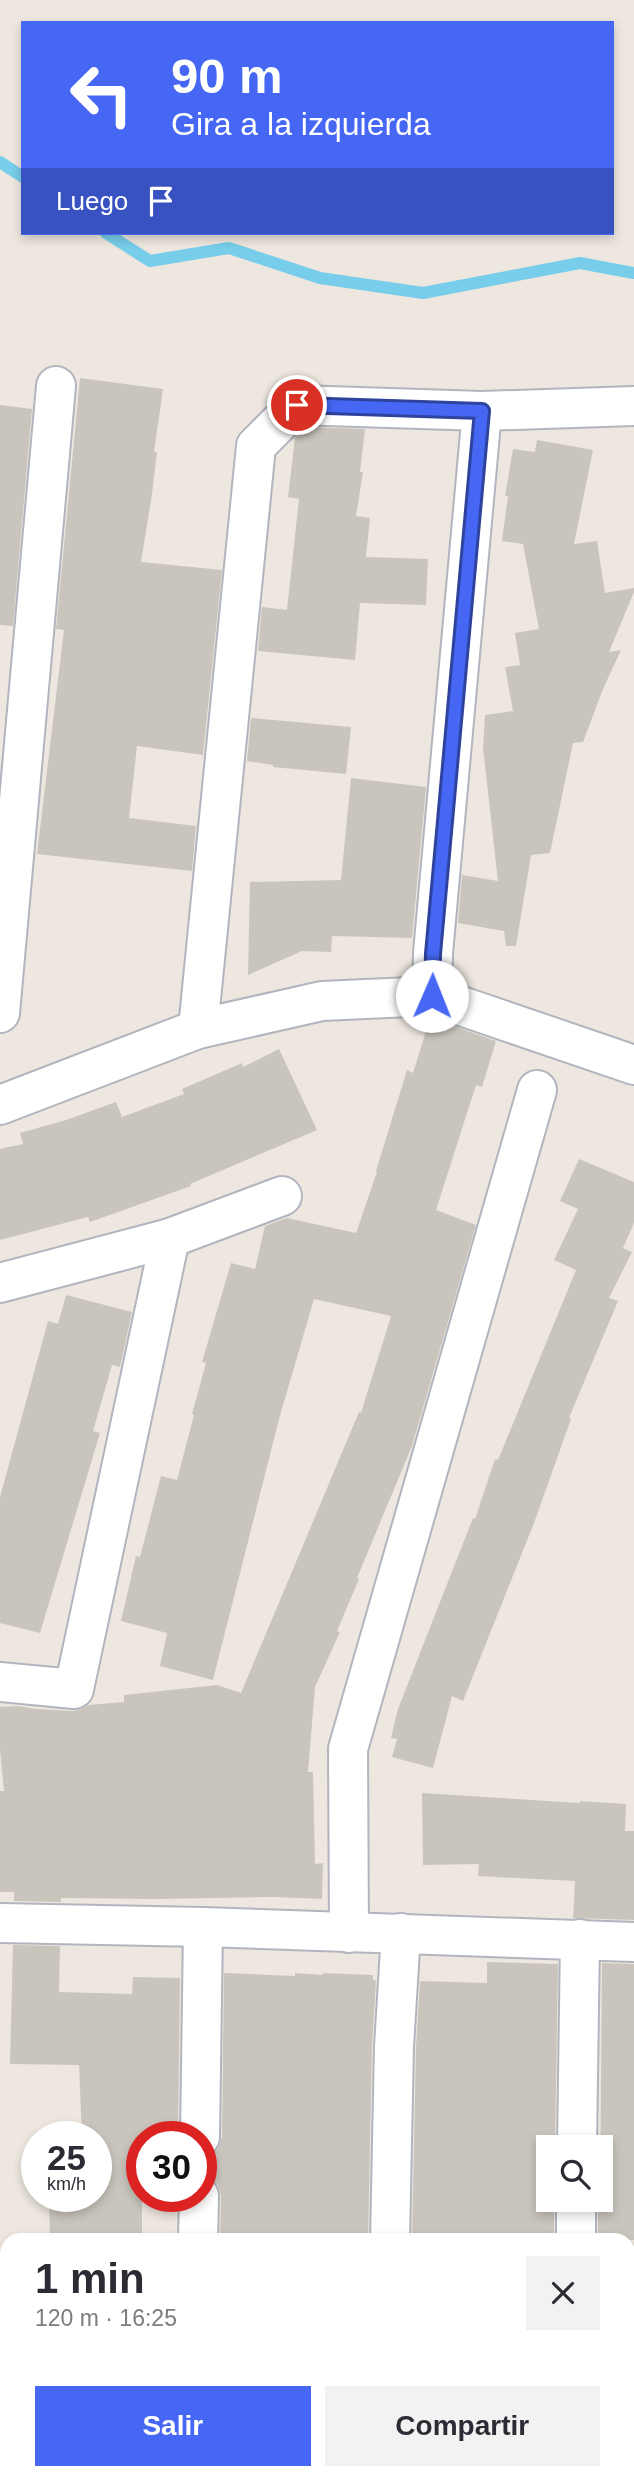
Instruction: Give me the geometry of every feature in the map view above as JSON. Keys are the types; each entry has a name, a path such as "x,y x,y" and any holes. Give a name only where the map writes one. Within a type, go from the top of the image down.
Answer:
{"street":[{"path":"0,1013 56,386"},
{"path":"198,1029 256,446 297,405 482,411 634,406"},
{"path":"432,996 433,954 482,411"},
{"path":"0,1105 198,1029 322,1001 432,996 634,1065"},
{"path":"349,1933 348,1749 537,1090"},
{"path":"0,1283 170,1238 282,1196"},
{"path":"0,1682 74,1689 170,1238"},
{"path":"0,1923 580,1938 634,1942"},
{"path":"200,2121 203,1927"},
{"path":"390,2233 394,2046 401,1933"},
{"path":"577,2135 580,1938"},
{"path":"198,2233 199,2212"},
{"path":"576,2212 576,2233"}],"building":[{"path":"80,378 163,389 154,452 157,452 152,494 141,562 222,570 203,755 137,746 129,818 196,826 192,871 37,854 64,630 56,629"},
{"path":"0,405 32,409 13,626 0,625"},
{"path":"306,427 365,429 360,472 363,472 356,516 370,518 366,557 428,559 426,605 360,603 355,660 258,651 262,607 287,610 299,499 288,497 295,438"},
{"path":"537,440 593,450 574,544 597,541 605,593 634,588 634,592 609,652 621,650 583,742 573,743 550,853 531,855 516,946 506,946 504,931 458,923 462,875 498,881 483,748 485,715 513,711 505,667 520,665 515,633 539,629 523,544 502,541 508,496 505,496 513,449 535,452"},
{"path":"251,718 351,727 346,774 273,767 247,761"},
{"path":"351,778 426,787 412,938 332,936 331,952 302,951 248,975 250,882 341,880"},
{"path":"430,1018 496,1041 482,1087 476,1085 436,1210 476,1225 412,1446 357,1578 359,1579 337,1631 340,1632 315,1687 308,1772 313,1772 315,1864 323,1863 322,1899 61,1898 61,1902 14,1901 14,1892 0,1892 0,1791 4,1791 0,1707 73,1711 89,1705 124,1702 124,1695 217,1685 241,1693 359,1412 361,1413 391,1316 314,1299 279,1419 213,1680 160,1666 167,1633 121,1621 136,1556 140,1557 161,1476 177,1480 206,1363 202,1362 231,1263 255,1269 265,1226 287,1218 356,1233 407,1070 413,1073"},
{"path":"279,1049 317,1130 190,1184 191,1186 90,1222 88,1217 0,1240 0,1149 23,1144 20,1133 116,1102 122,1117 184,1094 182,1089 242,1063 243,1067"},
{"path":"579,1159 634,1182 634,1223 623,1248 632,1252 609,1298 618,1301 569,1418 571,1419 534,1523 463,1701 452,1696 433,1768 392,1757 397,1739 391,1738 398,1709 473,1518 475,1519 495,1459 498,1460 576,1270 554,1260 578,1209 560,1201"},
{"path":"66,1295 132,1312 120,1367 112,1365 93,1431 100,1433 40,1633 0,1623 0,1497 48,1321 58,1324"},
{"path":"422,1793 626,1804 625,1831 634,1831 634,1920 573,1918 575,1881 478,1876 479,1864 423,1865"},
{"path":"13,1945 60,1946 59,1992 132,1994 133,1977 180,1978 178,2121 126,2121 126,2212 142,2212 142,2233 50,2233 49,2212 112,2212 112,2121 81,2121 79,2065 10,2064"},
{"path":"487,1962 558,1964 555,2135 536,2135 536,2212 554,2212 554,2233 412,2233 420,1981 487,1983"},
{"path":"602,1963 634,1964 634,2233 598,2233 598,2212 613,2212 613,2135 601,2135"},
{"path":"224,1973 373,1975 373,1980 376,1980 368,2233 220,2233 218,2149 222,2137"}],"waterway":[{"path":"0,162 21,176"},
{"path":"109,235 150,261 229,248 320,278 423,293 580,263 634,273"}],"route":[{"path":"297,405 482,411 433,954 432,996"}]}
